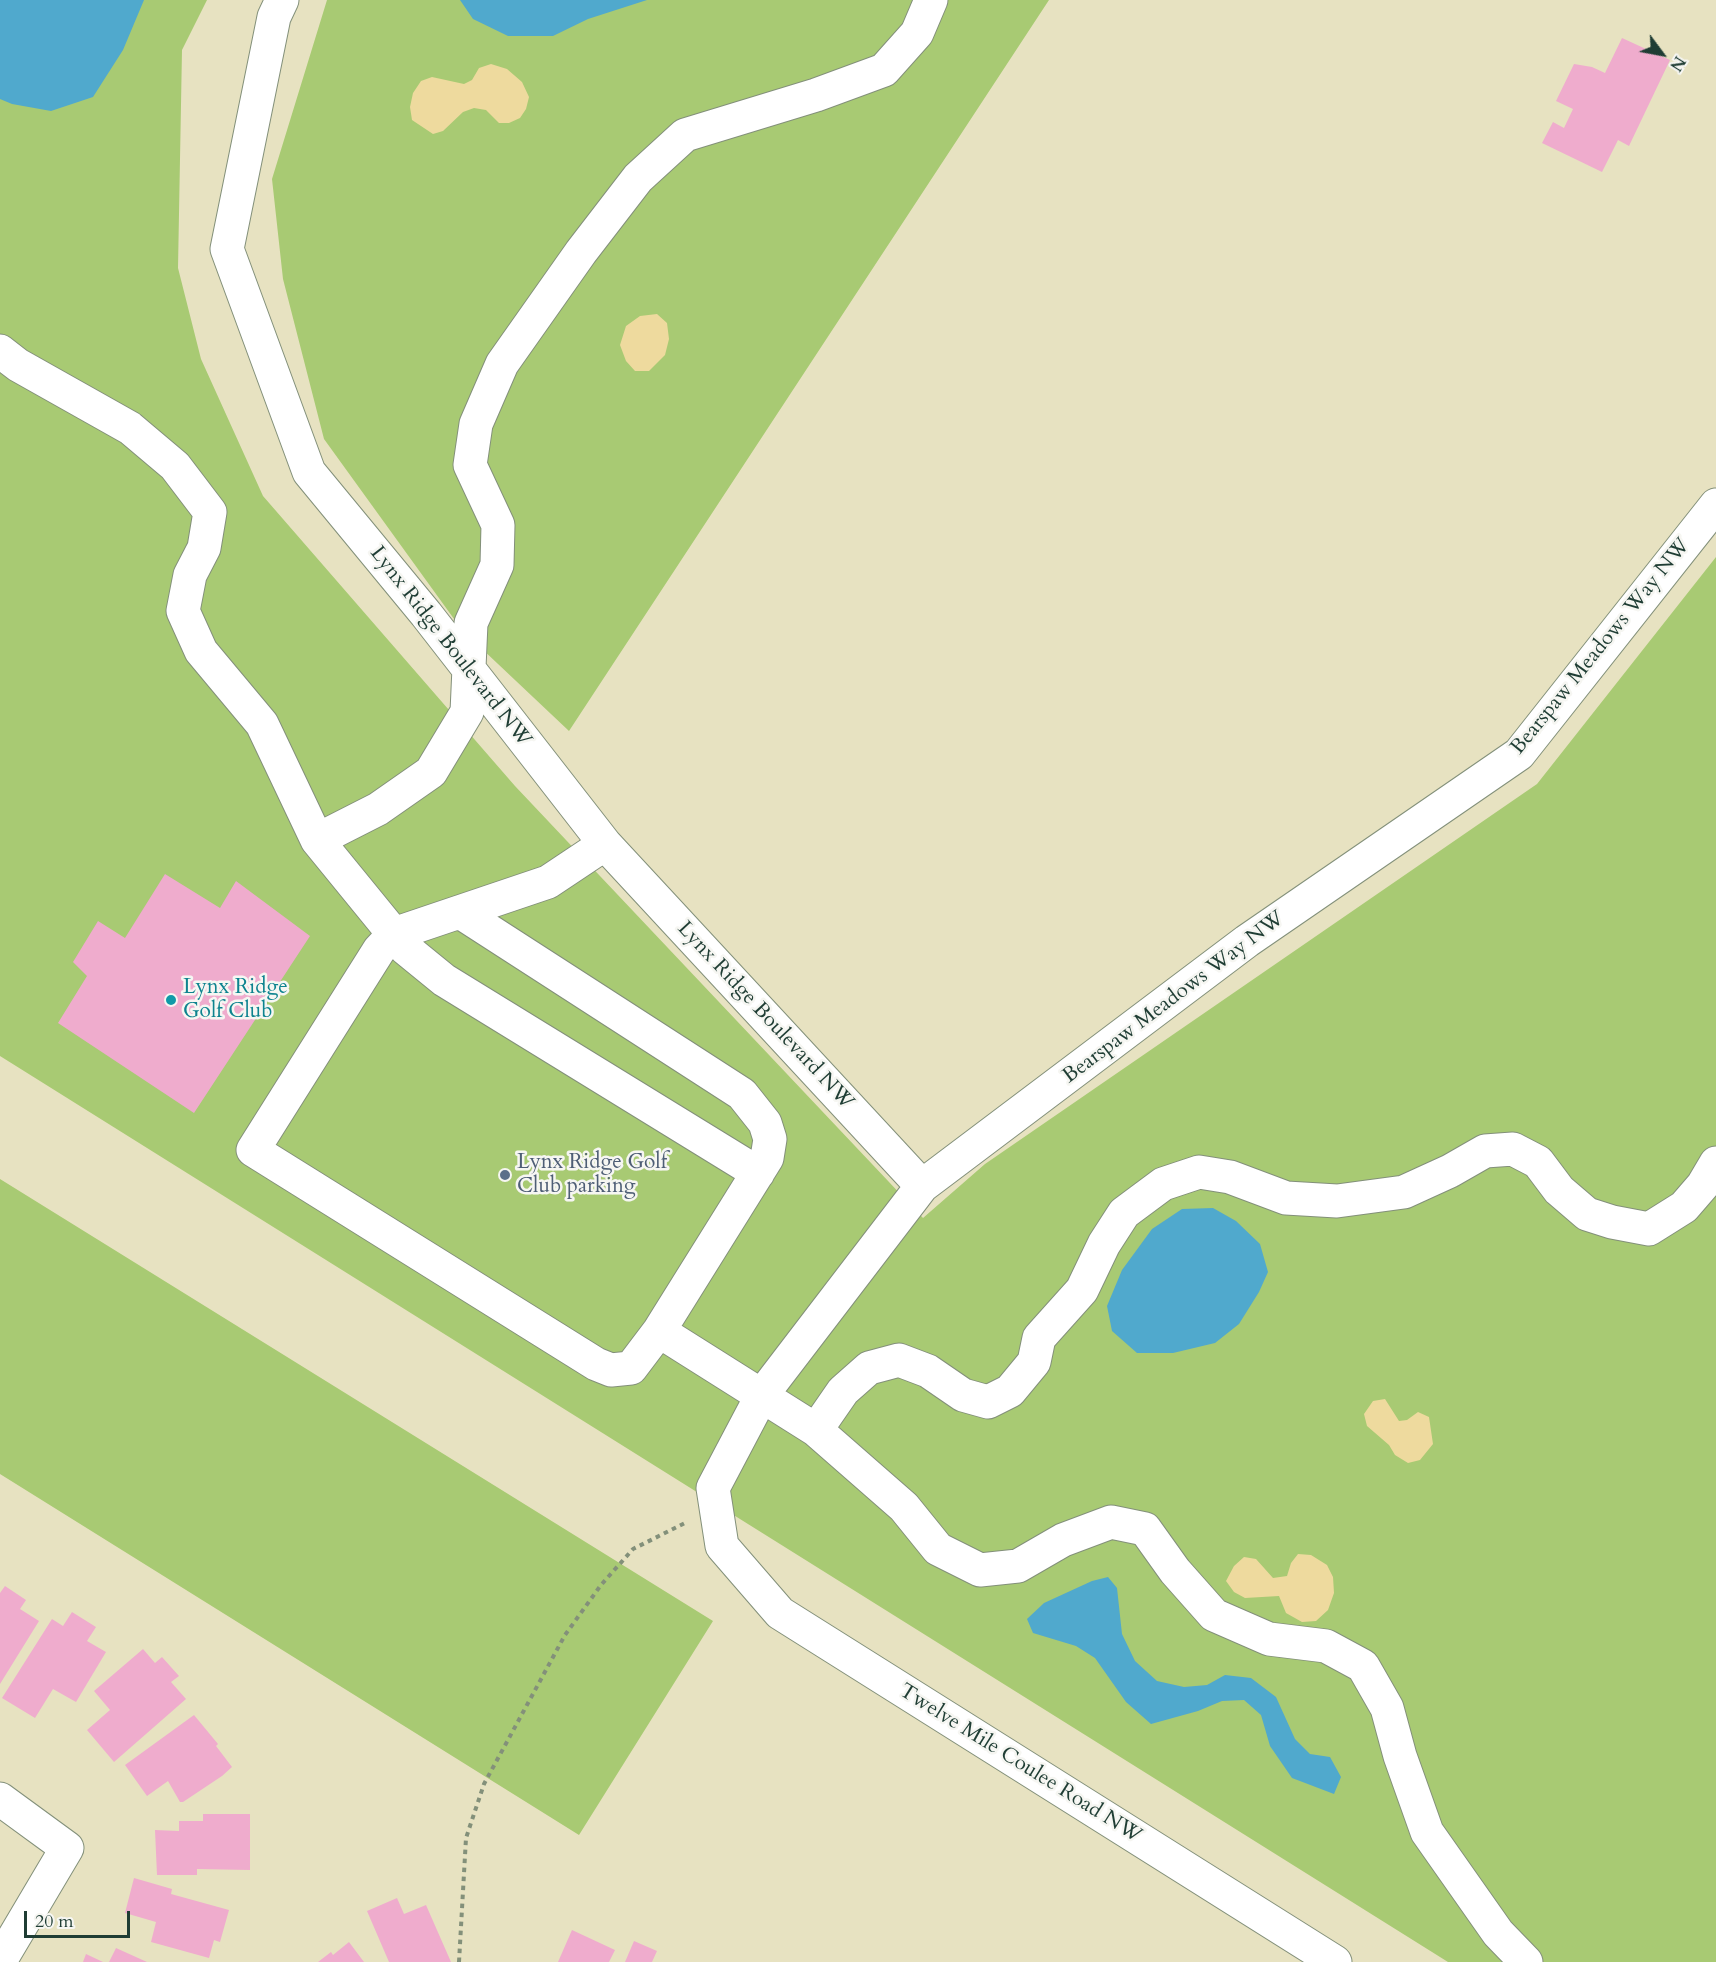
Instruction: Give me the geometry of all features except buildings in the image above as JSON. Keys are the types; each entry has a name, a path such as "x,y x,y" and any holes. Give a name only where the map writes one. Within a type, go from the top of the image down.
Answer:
{"street":[{"name":"Lynx Ridge Boulevard NW","path":"282,0 274,17 227,249 309,472 469,669 605,843 922,1186"},
{"path":"317,840 378,809 431,772 466,712 471,623 497,565 498,525 470,465 476,424 502,364 581,252 638,178 685,135 816,95 884,70 917,33 931,0"},
{"path":"0,351 18,365 130,428 175,466 210,512 204,548 190,575 183,611 201,651 262,724 317,840 406,950 444,980 758,1173"},
{"name":"Bearspaw Meadows Way NW","path":"722,1546 713,1488 762,1395 922,1186 1247,941 1519,754 1716,505"},
{"path":"460,912 742,1094 765,1123 770,1139 767,1158 659,1331 631,1368 611,1370 465,1284 253,1150 379,950 394,934 548,882 605,843"},
{"path":"816,1430 843,1391 869,1368 899,1360 928,1371 963,1395 988,1401 1010,1391 1034,1362 1039,1338 1082,1290 1104,1244 1124,1213 1163,1184 1199,1172 1230,1177 1286,1198 1337,1200 1404,1192 1450,1171 1485,1151 1513,1149 1538,1162 1559,1190 1587,1214 1612,1222 1649,1229 1684,1207 1703,1185 1716,1163"},
{"path":"659,1331 816,1430 904,1507 938,1549 980,1570 1018,1566 1063,1540 1111,1521 1145,1529 1175,1571 1214,1615 1269,1639 1326,1646 1363,1666 1387,1708 1400,1756 1427,1832 1498,1933 1526,1962"},
{"name":"Twelve Mile Coulee Road NW","path":"722,1546 780,1613 1335,1962"},
{"path":"0,1799 67,1848 0,1961"}],"path":[{"path":"459,1962 466,1838 469,1827 483,1784 565,1635 601,1585 633,1549 673,1527 717,1513"}],"green space":[{"path":"0,0 207,0 182,50 178,268 201,359 263,496 515,786 923,1218 985,1164 1537,784 1716,557 1716,1962 1448,1962 0,1056"},
{"path":"327,0 1049,0 569,731 462,630 324,439 283,279 272,179"},
{"path":"0,1179 713,1621 579,1835 0,1474"}],"sand":[{"path":"491,64 507,69 522,82 529,97 526,109 520,118 509,123 499,123 486,110 474,108 463,112 443,131 433,134 412,120 410,107 413,93 421,81 432,77 464,84 472,80 479,68"},
{"path":"657,314 667,323 669,339 665,355 649,371 635,371 626,361 620,345 626,326 640,316"},
{"path":"1385,1399 1399,1421 1407,1420 1418,1412 1429,1417 1433,1444 1420,1460 1408,1463 1395,1455 1389,1445 1367,1426 1364,1414 1373,1401"},
{"path":"1298,1554 1311,1555 1327,1565 1333,1577 1334,1593 1328,1610 1316,1621 1302,1622 1286,1613 1279,1596 1245,1598 1234,1592 1226,1581 1234,1566 1244,1557 1256,1559 1273,1578 1287,1576 1291,1563"}],"water":[{"path":"0,0 144,0 123,50 93,97 51,111 12,104 0,99"},
{"path":"460,0 647,0 588,19 553,36 508,36 473,19"},
{"path":"1213,1208 1236,1221 1260,1244 1268,1272 1259,1292 1239,1324 1215,1343 1173,1353 1137,1353 1112,1331 1107,1306 1122,1270 1152,1229 1182,1209"},
{"path":"1108,1577 1117,1588 1122,1634 1135,1661 1157,1681 1184,1687 1207,1685 1225,1675 1251,1678 1276,1697 1295,1739 1310,1754 1330,1757 1341,1777 1334,1794 1292,1778 1270,1746 1261,1715 1244,1700 1222,1701 1198,1711 1151,1724 1126,1702 1095,1658 1076,1646 1033,1633 1027,1619 1044,1603 1092,1581"}],"place":[{"name":"Lynx Ridge Golf Club","path":"171,1000"},
{"name":"Lynx Ridge Golf Club parking","path":"505,1175"}]}
